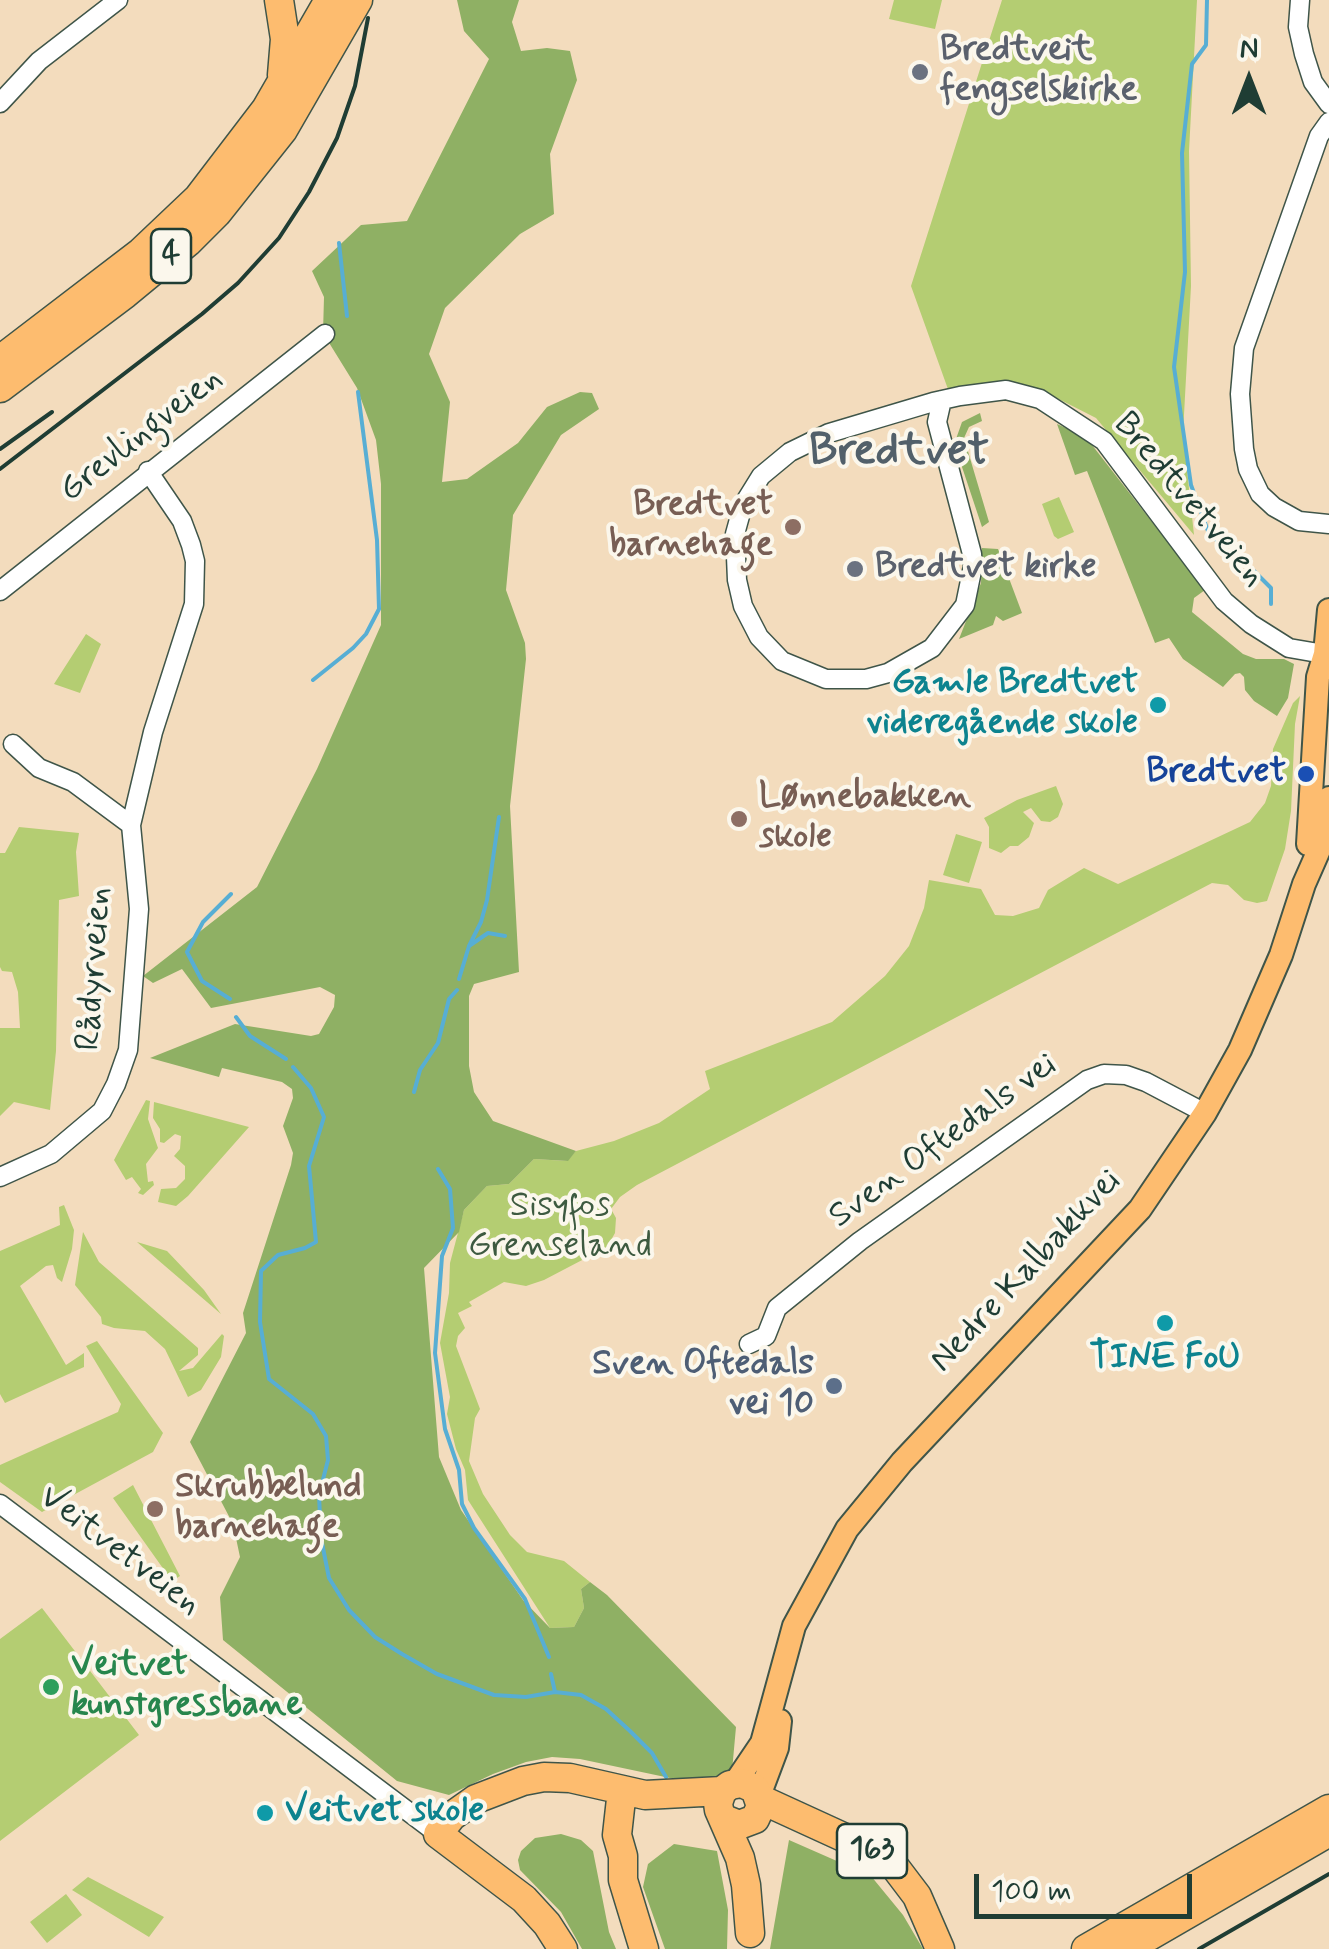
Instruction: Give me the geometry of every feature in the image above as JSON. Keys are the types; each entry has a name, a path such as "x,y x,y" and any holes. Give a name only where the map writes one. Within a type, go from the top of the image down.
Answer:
{"highway":[{"path":"279,0 285,38 280,86"},
{"name":"4","path":"0,360 108,279 170,226 247,137 329,0"},
{"name":"4","path":"0,388 136,285 217,213 283,130 358,0"},
{"name":"163","path":"446,1840 501,1790 532,1779 560,1777 637,1793 740,1803 866,1848 895,1867 917,1896 940,1949"},
{"path":"637,1793 617,1836 623,1856 625,1892 644,1949"},
{"name":"Nedre Kalbakkvei","path":"740,1803 760,1886 749,1941"},
{"path":"1086,1949 1329,1809"},
{"path":"1127,1949 1329,1832"},
{"path":"446,1840 524,1899 563,1949"}],"main road":[{"name":"Nedre Kalbakkvei","path":"740,1803 779,1736 778,1692 794,1626 847,1530 902,1462 1140,1208 1205,1113 1254,1018 1315,861 1325,816 1318,677 1328,659 1329,610"}],"street":[{"path":"0,103 39,61 118,0"},
{"path":"1300,0 1298,27 1304,54 1312,82 1329,104"},
{"path":"1329,122 1319,136 1244,348 1240,394 1244,449 1260,494 1298,520 1329,524"},
{"name":"Grevlingveien","path":"0,591 325,334"},
{"name":"Bredtvetveien","path":"942,400 937,422 972,554 966,604 932,648 888,672 866,678 826,679 782,662 759,636 743,606 735,558 735,534 743,505 762,476 790,452 829,434 942,400 1006,390 1040,399 1104,440 1224,601 1273,640 1328,659"},
{"name":"Rådyrveien","path":"0,1177 51,1154 102,1111 128,1050 138,932 131,825 153,732 194,604 195,562 191,545 182,521 148,471"},
{"path":"13,744 40,768 74,782 131,825"},
{"name":"Sven Oftedals vei","path":"749,1344 766,1336 777,1308 845,1252 1087,1080 1104,1074 1126,1075 1205,1113"},
{"name":"Veitvetveien","path":"0,1504 446,1840"}],"green space":[{"path":"457,0 519,0 512,22 521,51 570,51 577,80 550,154 554,214 520,234 445,308 429,354 450,402 442,482 467,479 518,443 547,407 580,392 592,393 599,409 561,435 513,515 506,590 525,643 526,659 510,806 519,972 474,984 469,996 469,1066 474,1092 493,1121 576,1151 568,1161 534,1159 509,1184 487,1186 464,1210 459,1232 424,1268 439,1457 461,1510 523,1600 550,1628 574,1627 584,1608 581,1589 590,1582 736,1727 732,1771 703,1785 580,1759 552,1757 493,1774 449,1795 397,1781 223,1640 220,1597 240,1557 233,1524 190,1442 246,1333 243,1313 291,1165 293,1153 283,1126 293,1098 292,1089 282,1082 222,1068 219,1077 150,1058 235,1024 319,1034 334,1007 335,995 320,987 211,1008 182,969 153,983 143,976 257,887 317,769 381,625 381,484 376,440 357,388 323,333 324,297 312,271 361,225 407,221 489,59 464,31"},
{"path":"894,0 942,0 935,29 889,19"},
{"path":"1002,0 1197,0 1189,151 1191,286 1183,433 1194,535 1096,418 1043,391 1008,385 949,392 911,286"},
{"path":"980,413 982,421 969,427 964,438 989,522 982,527 956,449 962,422"},
{"path":"1057,424 1092,445 1205,590 1194,598 1192,612 1243,654 1294,664 1288,698 1277,716 1254,701 1245,690 1240,673 1223,687 1183,659 1169,638 1155,643 1087,471 1075,475"},
{"path":"1059,497 1074,532 1058,539 1042,504"},
{"path":"982,548 998,549 1022,613 1003,621 996,616 993,625 959,639 981,583"},
{"path":"86,634 101,644 80,693 54,684"},
{"name":"Sisyfos Grenseland","path":"1300,696 1285,849 1267,901 1244,900 1228,885 1212,883 637,1185 611,1209 616,1218 615,1233 607,1247 544,1280 526,1286 504,1282 458,1313 465,1328 456,1346 480,1409 475,1418 469,1461 483,1494 510,1535 527,1552 564,1561 590,1582 581,1589 584,1608 574,1627 550,1628 468,1500 465,1470 447,1414 450,1397 440,1343 450,1263 464,1210 487,1186 509,1184 534,1159 567,1161 576,1151 659,1123 710,1089 705,1071 832,1022 885,976 909,946 924,908 929,880 981,889 995,915 1013,916 1039,908 1048,890 1084,868 1118,884 1250,822 1265,803 1271,786 1273,749 1293,703"},
{"path":"1056,786 1063,804 1058,817 1050,822 1041,821 1031,808 1023,812 1034,823 1029,837 1001,853 989,848 989,827 984,818 1017,800"},
{"path":"19,827 79,833 79,896 59,900 56,1051 50,1110 14,1102 0,1116 0,1028 20,1028 18,992 12,972 0,967 0,853 5,853"},
{"path":"956,834 982,842 969,883 943,875"},
{"path":"146,1100 150,1101 148,1119 158,1148 146,1164 148,1182 153,1181 154,1185 143,1195 138,1193 141,1189 132,1177 126,1180 114,1160"},
{"path":"154,1102 249,1127 176,1206 158,1202 161,1189 176,1188 185,1179 185,1166 174,1156 180,1149 181,1136 175,1134 160,1142 160,1129 153,1118"},
{"path":"64,1205 74,1230 62,1282 53,1265 20,1286 66,1365 84,1353 84,1367 5,1403 0,1394 0,1251 60,1225 59,1207"},
{"path":"83,1232 99,1262 198,1348 198,1355 179,1371 193,1368 224,1336 221,1357 201,1390 188,1397 165,1349 145,1331 102,1324 101,1317 75,1285"},
{"path":"137,1242 167,1251 221,1314"},
{"path":"97,1341 163,1433 153,1452 42,1512 0,1482 0,1465 118,1412 121,1404 86,1346"},
{"path":"133,1485 180,1576 172,1581 113,1498"},
{"name":"Veitvet kunstgressbane","path":"42,1608 139,1735 0,1841 0,1639"},
{"path":"561,1834 581,1840 593,1851 616,1949 582,1949 561,1912 520,1870 521,1851 535,1838"},
{"path":"789,1840 871,1876 903,1915 923,1949 770,1949"},
{"path":"674,1844 717,1851 728,1910 727,1949 665,1949 643,1887 648,1864"},
{"path":"88,1877 164,1917 149,1937 72,1890"},
{"path":"66,1894 82,1915 47,1943 30,1922"}],"waterway":[{"path":"1207,0 1206,45 1192,64 1182,153 1185,272 1174,367 1191,485 1208,531 1238,564 1248,565 1271,588 1271,604"},
{"path":"339,243 347,316"},
{"path":"313,680 353,648 366,634 379,609 377,540 358,392"},
{"path":"469,946 487,900 499,817"},
{"path":"230,999 202,981 187,952 203,922 231,894"},
{"path":"459,979 469,946 488,933 505,936"},
{"path":"414,1092 420,1070 438,1043 449,999 457,990"},
{"path":"236,1017 250,1036 286,1059"},
{"path":"293,1067 311,1088 324,1117 309,1166 316,1242 278,1255 261,1271 260,1322 269,1379 313,1414 326,1436 328,1460 319,1495 321,1538 329,1578 349,1610 375,1637 402,1654 437,1674 494,1695 581,1695 606,1709 630,1731 652,1753 666,1777"},
{"path":"438,1169 450,1189 453,1228 442,1256 435,1353 445,1429 459,1470 462,1504 474,1528 525,1599 549,1657"},
{"path":"551,1674 555,1692"}],"railway":[{"path":"0,469 202,314 238,283 279,238 337,138 355,86 368,18"},
{"path":"0,449 52,412"},
{"path":"1199,1949 1329,1874"}],"place":[{"name":"Bredtveit fengselskirke","path":"920,72"},
{"name":"Bredtvet barnehage","path":"793,527"},
{"name":"Bredtvet kirke","path":"855,569"},
{"name":"Gamle Bredtvet videregående skole","path":"1158,705"},
{"name":"Bredtvet","path":"1306,774"},
{"name":"Lønnebakken skole","path":"739,819"},
{"name":"TINE FoU","path":"1165,1323"},
{"name":"Sven Oftedals vei 10","path":"834,1386"},
{"name":"Skrubbelund barnehage","path":"155,1509"},
{"name":"Veitvet kunstgressbane","path":"51,1687"},
{"name":"Veitvet skole","path":"265,1813"}],"district":[{"name":"Bredtvet","path":"899,454"}]}
